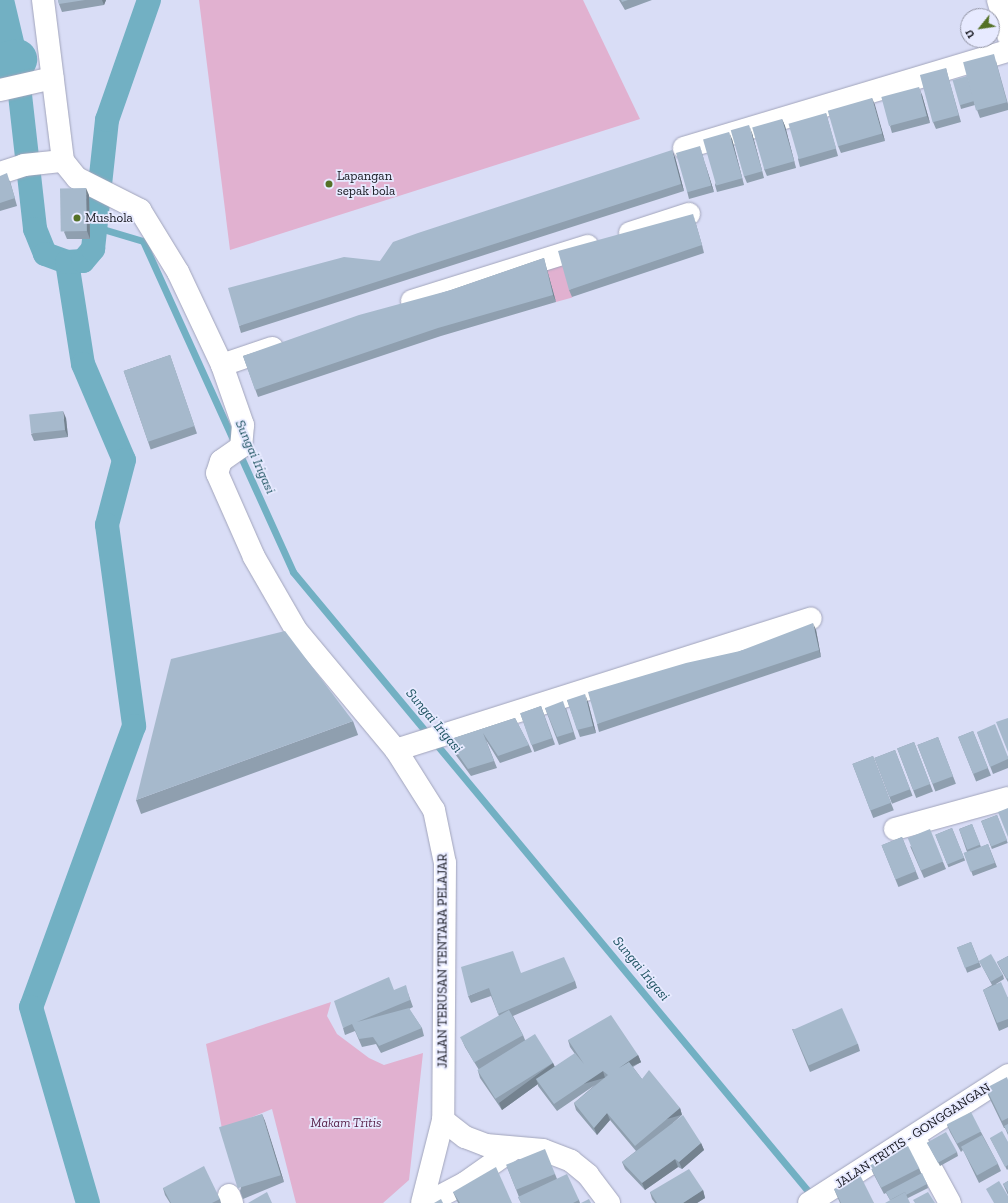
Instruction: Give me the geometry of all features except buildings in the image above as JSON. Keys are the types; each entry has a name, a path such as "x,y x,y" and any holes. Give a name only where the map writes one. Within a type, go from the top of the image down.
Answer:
{"street":[{"path":"44,0 47,80 56,161 72,174 88,184 127,201 147,217 175,265 222,366 296,340"},
{"path":"998,0 1008,36"},
{"path":"684,148 1008,51"},
{"path":"9,87 47,80"},
{"path":"0,173 24,165 56,161"},
{"path":"391,308 689,214"},
{"name":"JALAN TERUSAN TENTARA PELAJAR","path":"222,366 243,425 241,447 221,461 217,473 219,483 279,602 296,630 400,749 434,810 443,847 446,1019 442,1120 422,1203"},
{"path":"400,749 811,618"},
{"path":"895,829 1008,798"},
{"name":"JALAN TRITIS - GONGGANGAN","path":"813,1199 914,1137 1008,1075"},
{"path":"442,1120 465,1137 486,1145 513,1149 543,1150 571,1161 588,1175 609,1203"},
{"path":"914,1137 950,1203"},
{"path":"427,1203 465,1183 513,1149"}],"green space":[{"name":"Lapangan sepak bola","path":"199,0 583,0 640,119 230,250"},
{"path":"561,258 572,297 556,302 545,263"},
{"name":"Makam Tritis","path":"331,1002 327,1016 337,1034 369,1058 384,1065 423,1053 409,1180 383,1203 296,1203 272,1109 222,1129 206,1044"}],"waterway":[{"path":"2,0 16,59 35,229 45,254 67,262 83,364 124,460 107,525 134,726 31,1007 88,1203"},
{"path":"67,262 83,261 93,249 107,120 149,0"},
{"path":"0,64 16,59"},
{"name":"Sungai Irigasi","path":"96,227 143,241 293,572 813,1197"}],"place":[{"name":"Lapangan sepak bola","path":"329,184"},
{"name":"Mushola","path":"77,218"}]}
